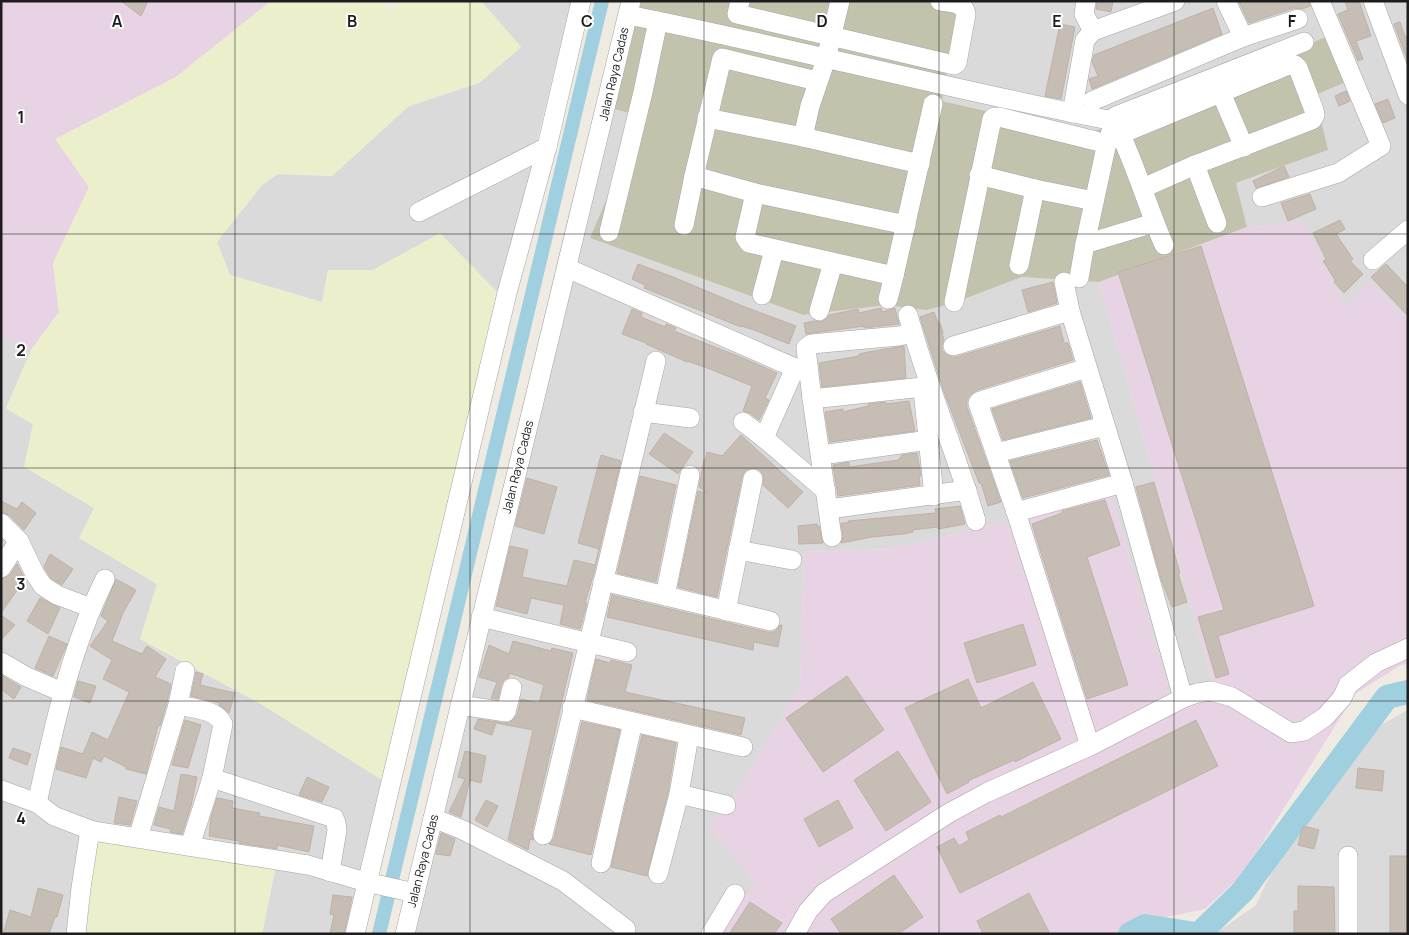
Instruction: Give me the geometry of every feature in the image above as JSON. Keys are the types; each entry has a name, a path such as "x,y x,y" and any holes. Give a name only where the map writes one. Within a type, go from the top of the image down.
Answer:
{"street":[{"path":"355,934 508,293 547,147 581,1"},
{"path":"740,1 737,14 954,65 957,63 966,5 962,6 940,1"},
{"path":"803,137 817,81 832,37 840,1"},
{"path":"1086,1 1084,14 1092,32"},
{"path":"1072,113 1085,40 1092,32 1145,7 1175,1"},
{"path":"1226,1 1243,37"},
{"path":"1262,197 1338,173 1381,146 1320,1"},
{"path":"1373,1 1408,95"},
{"path":"629,8 658,21 1072,113 1117,128 1221,93 1291,64 1298,68 1315,116 1312,120 1195,165 1143,188"},
{"name":"Jalan Raya Cadas","path":"405,934 413,893 433,818 629,8"},
{"path":"1092,101 1243,37 1298,19"},
{"path":"610,232 658,21"},
{"path":"1164,245 1154,223 1143,188 1117,128 1116,116 1304,42"},
{"path":"684,225 722,58 817,81"},
{"path":"1221,93 1244,146"},
{"path":"888,299 920,164 932,104"},
{"path":"954,302 990,124 994,117 1096,141"},
{"path":"707,118 803,137 920,164"},
{"path":"1117,128 1106,147 1085,244 1072,280 1070,310 1123,483 1183,698"},
{"path":"419,212 547,147"},
{"path":"1195,165 1217,223"},
{"path":"979,175 1094,201"},
{"path":"694,176 755,193 906,225"},
{"path":"1019,266 1035,189"},
{"path":"755,193 745,237 749,243 894,276"},
{"path":"1085,244 1154,223"},
{"path":"1373,260 1408,230"},
{"path":"762,295 774,250"},
{"path":"819,311 833,262"},
{"path":"567,268 801,368 812,399 832,537"},
{"path":"953,346 1070,310"},
{"path":"764,438 801,368 806,348 811,344 899,336 910,324 976,521"},
{"path":"543,835 656,361"},
{"path":"921,361 934,496"},
{"path":"1088,368 979,402 978,404 1016,512 1090,746"},
{"path":"812,399 923,387"},
{"path":"643,412 690,418"},
{"path":"743,422 764,438 827,500 934,496 967,490"},
{"path":"996,453 1105,426"},
{"path":"821,455 929,440"},
{"path":"665,596 690,475"},
{"path":"726,611 753,479"},
{"path":"1016,512 1123,483"},
{"path":"1,523 19,541 43,586 57,595 91,608"},
{"path":"1,568 19,541"},
{"path":"738,550 792,560"},
{"path":"37,803 62,692 91,608 105,579"},
{"path":"603,581 770,621"},
{"path":"481,617 627,652"},
{"path":"795,934 808,911 824,893 949,813 986,793 1090,746 1183,698 1211,691 1232,697 1291,733 1304,731 1325,717 1342,698 1348,685 1376,663 1408,648"},
{"path":"1,662 21,674 62,692"},
{"path":"138,838 178,705 185,671"},
{"path":"460,705 506,712 512,688"},
{"path":"178,705 210,713 219,717 223,722 212,778 190,846"},
{"path":"572,708 744,747"},
{"path":"601,863 633,722"},
{"path":"658,874 679,794 689,736"},
{"path":"212,778 334,818 337,830 330,872"},
{"path":"1,790 37,803 54,816 90,830 298,863 413,893"},
{"path":"679,794 726,805"},
{"path":"433,818 463,830 563,881 626,929"},
{"path":"76,934 80,888 90,830"},
{"path":"1348,856 1348,934"},
{"path":"711,934 735,894"}],"shaded area":[{"path":"1,1 271,1 176,77 56,139 89,187 53,263 59,312 31,350 1,335"},
{"path":"271,1 379,1 390,10 402,1 481,1 521,47 479,83 409,106 332,176 278,174 262,185 217,242 230,275 322,302 328,270 373,270 440,233 500,295 387,783 261,704 140,639 157,584 79,538 94,508 24,467 33,424 6,409 31,350 59,312 53,263 89,187 55,139 176,77"},
{"path":"481,1 571,1 500,295 440,234 373,270 328,270 322,302 230,275 217,242 262,185 278,174 332,176 409,106 479,83 521,47"},
{"path":"623,1 958,1 942,101 1088,134 1331,35 1346,82 1315,95 1328,150 1236,183 1247,227 1099,282 1022,277 951,304 926,310 887,305 803,315 590,238 642,116 596,105"},
{"path":"958,1 1408,1 1408,320 1370,282 1345,308 1318,250 1302,222 1247,227 1236,183 1328,150 1088,134 942,101"},
{"path":"596,105 642,116 590,238 802,315 887,305 951,304 1022,277 1099,282 1217,697 1176,712 1110,492 1007,521 893,549 804,552 800,688 735,794 709,826 756,883 720,934 397,934"},
{"path":"1302,221 1345,307 1370,282 1408,320 1408,664 1401,665 1355,694 1243,874 1205,909 1143,922 1120,934 720,934 756,883 709,826 735,794 800,688 804,552 893,549 1007,521 1110,492 1176,712 1217,697 1099,282 1247,227"},
{"path":"1,335 31,350 6,408 33,424 25,467 94,508 80,538 157,584 140,639 261,704 387,783 353,934 262,934 276,866 81,934 1,934"},
{"path":"1408,710 1408,934 1215,934 1256,905 1292,828 1359,737"},
{"path":"93,837 276,865 262,934 81,934"}],"building":[{"path":"121,1 148,1 141,16"},
{"path":"1097,1 1113,1 1111,12 1096,9"},
{"path":"1309,1 1310,6 1302,9 1294,8 1249,23 1239,2"},
{"path":"1345,1 1359,1 1371,36 1356,41 1363,59 1358,61 1338,14 1348,10"},
{"path":"1213,8 1222,34 1092,89 1089,79 1098,76 1092,62 1094,55"},
{"path":"1400,22 1405,37 1408,36 1408,62 1394,24"},
{"path":"1060,24 1075,27 1061,99 1045,96"},
{"path":"1346,91 1350,101 1339,106 1335,96"},
{"path":"1388,99 1395,118 1383,123 1375,104"},
{"path":"1284,166 1289,177 1256,188 1253,181"},
{"path":"1310,194 1316,209 1288,221 1281,203"},
{"path":"1340,220 1345,229 1336,234 1353,259 1350,261 1363,274 1344,293 1334,282 1335,280 1323,261 1326,259 1313,233"},
{"path":"1201,246 1314,606 1218,636 1229,674 1216,678 1198,617 1224,610 1118,272"},
{"path":"638,264 796,326 789,344 644,288 645,285 632,279"},
{"path":"1386,264 1408,287 1408,316 1371,277"},
{"path":"1053,282 1057,303 1028,312 1022,290"},
{"path":"881,308 882,312 895,308 899,324 864,328 864,326 806,334 804,323 822,322 829,315 858,309 859,313"},
{"path":"632,309 642,313 641,317 665,327 666,324 676,328 674,331 777,373 765,398 769,400 759,420 750,413 743,411 752,386 687,362 622,334"},
{"path":"934,312 943,333 942,350 951,357 1060,326 1064,343 1068,343 1073,360 977,390 967,400 967,407 1001,502 988,506 981,483 979,483 943,389 920,317"},
{"path":"904,346 906,378 822,387 819,363"},
{"path":"1080,382 1091,418 1003,440 992,409"},
{"path":"909,401 915,431 830,442 825,412 843,409 843,412 868,406 868,404"},
{"path":"664,433 693,452 678,474 649,454"},
{"path":"741,435 803,492 788,508 763,485 764,476 760,470 755,468 745,471 742,477 717,597 678,587 698,491 707,493 699,487 707,452 722,456"},
{"path":"1097,440 1109,475 1023,498 1010,461"},
{"path":"917,453 921,476 919,477 920,485 838,496 833,465 849,462 849,467 899,460 899,458 902,458 901,455"},
{"path":"601,455 621,461 580,629 560,624 564,605 531,598 527,614 496,606 510,546 528,550 522,577 567,586 574,560 595,565 599,549 578,543"},
{"path":"640,476 676,485 656,582 617,573"},
{"path":"527,478 557,487 544,534 515,526"},
{"path":"1154,482 1187,602 1172,607 1161,579 1136,487"},
{"path":"1105,500 1120,545 1087,557 1128,685 1087,699 1032,524 1062,513 1062,511"},
{"path":"1,501 17,509 22,502 36,513 24,530 9,515 1,512"},
{"path":"960,506 965,524 938,529 938,527 912,530 913,532 903,534 841,543 843,536 841,523 936,513 935,509"},
{"path":"817,524 823,543 799,544 798,526"},
{"path":"50,554 73,569 62,585 51,578 44,567"},
{"path":"17,564 25,579 1,613 1,579 10,575"},
{"path":"116,579 136,590 123,613 112,641 142,654 147,646 166,659 155,677 171,684 160,726 158,725 146,774 126,769 126,767 104,756 101,762 93,758 86,778 56,769 61,747 83,754 92,732 108,740 129,692 103,679 112,660 90,646 108,621 101,616"},
{"path":"612,595 767,632 774,632 782,625 778,647 754,642 753,650 607,617"},
{"path":"40,598 60,608 48,634 27,621"},
{"path":"1,615 15,625 1,640"},
{"path":"1023,624 1036,665 977,683 964,643"},
{"path":"49,636 67,644 53,676 35,668"},
{"path":"513,641 551,651 552,648 573,653 532,832 533,840 530,839 528,850 508,840 533,730 496,723 492,735 474,729 478,719 504,723 510,722 517,715 521,699 539,703 544,685 509,673 509,677 501,685 498,699 491,698 497,682 479,677 489,645 509,654"},
{"path":"596,659 610,663 611,660 632,665 625,692 745,718 741,735 587,700"},
{"path":"196,672 203,674 200,685 235,693 229,713 219,705 220,703 191,696"},
{"path":"1,675 21,687 14,699 1,689"},
{"path":"847,676 884,730 823,772 786,718"},
{"path":"968,679 981,708 1033,682 1061,739 1015,762 1014,760 968,781 947,794 905,708"},
{"path":"78,681 96,686 90,703 74,697"},
{"path":"185,720 201,725 188,768 172,765"},
{"path":"1196,720 1218,766 960,893 937,847 954,838 959,846 969,840 966,832 1000,815 1001,817"},
{"path":"582,722 620,730 591,855 549,844 554,838"},
{"path":"642,735 676,743 668,792 647,876 611,867"},
{"path":"13,748 31,754 27,765 9,758"},
{"path":"465,751 486,756 481,783 470,780 461,817 449,812 465,779 458,777"},
{"path":"898,751 931,802 886,831 854,780"},
{"path":"1358,768 1384,771 1382,791 1356,788"},
{"path":"181,774 197,777 191,806 182,834 170,832 171,829 154,825 159,807 174,811"},
{"path":"307,777 329,787 322,802 299,795"},
{"path":"119,797 137,801 130,825 114,823"},
{"path":"217,798 233,801 232,808 260,813 259,816 314,826 309,852 277,845 277,849 239,843 239,841 209,836 211,817"},
{"path":"486,800 498,806 487,827 475,820"},
{"path":"838,800 853,828 819,847 804,819"},
{"path":"1303,826 1319,830 1314,849 1298,845"},
{"path":"441,833 455,839 450,856 436,854"},
{"path":"1390,856 1408,856 1408,934 1390,934"},
{"path":"894,875 923,917 898,934 841,934 831,919"},
{"path":"1298,886 1334,887 1335,934 1294,934 1294,911 1298,911"},
{"path":"38,888 63,895 57,917 55,917 49,934 3,934 10,910 31,917"},
{"path":"1029,893 1050,934 983,934 977,921"},
{"path":"333,895 352,897 344,934 330,934 334,915 330,914"},
{"path":"750,902 782,923 774,934 729,934"}],"waterway":[{"path":"379,934 602,1"},
{"path":"1199,934 1243,891 1387,697 1408,692"},
{"path":"1130,934 1145,926 1195,934"}]}
